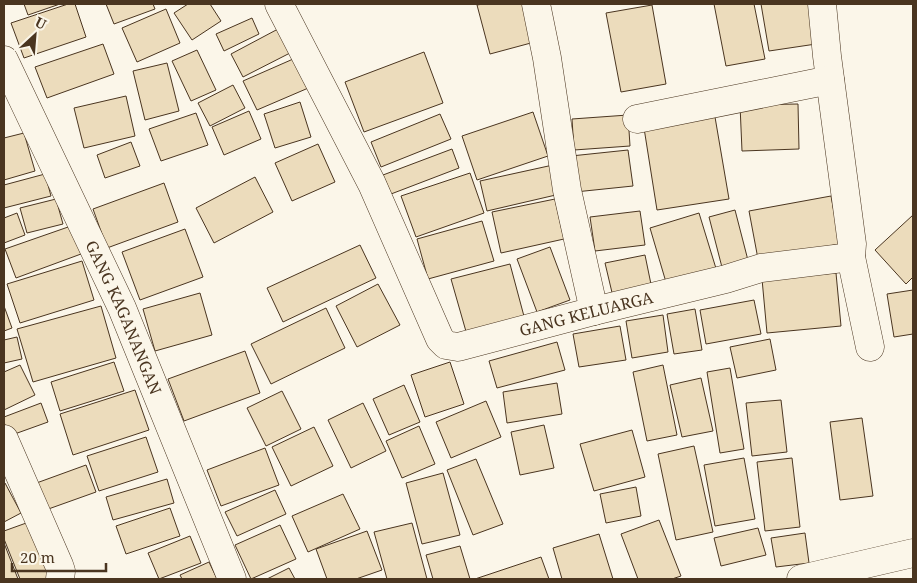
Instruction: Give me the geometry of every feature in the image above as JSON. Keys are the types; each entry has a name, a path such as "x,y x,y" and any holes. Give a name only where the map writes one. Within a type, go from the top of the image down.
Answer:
{"street":[{"name":"GANG KELUARGA","path":"279,4 372,184 440,339 446,345 458,347 594,311 726,280 761,268 851,257"},
{"path":"536,4 547,58 567,190 594,311"},
{"path":"822,4 852,244 851,257 870,348"},
{"name":"GANG KAGANANGAN","path":"4,60 122,308 232,579"},
{"path":"637,119 830,80"},
{"path":"4,439 59,565 61,571 60,579"},
{"path":"801,579 913,553"}],"building":[{"path":"24,4 60,4 28,15"},
{"path":"68,4 75,4 86,37 24,58 11,23"},
{"path":"106,4 153,4 155,9 114,24"},
{"path":"188,4 210,4 221,21 192,40 174,13"},
{"path":"532,4 542,40 490,54 477,5"},
{"path":"714,4 754,4 765,59 726,66"},
{"path":"761,4 809,4 816,44 769,51"},
{"path":"652,5 666,84 621,92 606,13"},
{"path":"166,9 180,43 137,62 122,28"},
{"path":"252,18 259,34 224,51 216,34"},
{"path":"278,29 290,53 243,77 231,54"},
{"path":"103,44 114,74 47,98 35,67"},
{"path":"197,50 216,90 191,101 172,61"},
{"path":"424,52 443,103 364,132 345,82"},
{"path":"300,56 313,86 257,110 243,81"},
{"path":"167,63 179,111 145,120 133,71"},
{"path":"233,85 245,108 210,126 198,103"},
{"path":"126,96 135,136 84,148 74,108"},
{"path":"300,102 311,137 275,148 264,114"},
{"path":"798,104 799,149 742,151 740,105"},
{"path":"249,111 261,139 224,155 212,127"},
{"path":"533,112 548,156 477,180 462,136"},
{"path":"196,113 208,145 161,161 149,129"},
{"path":"440,114 451,139 381,167 371,142"},
{"path":"628,115 630,146 574,150 572,119"},
{"path":"715,117 729,199 657,210 644,128"},
{"path":"24,133 35,171 4,180 4,138"},
{"path":"131,142 140,166 105,178 97,155"},
{"path":"318,144 335,182 292,201 275,163"},
{"path":"452,149 459,168 391,194 383,175"},
{"path":"628,150 633,186 575,192 571,156"},
{"path":"553,165 560,194 487,211 480,181"},
{"path":"470,173 484,213 416,237 401,196"},
{"path":"45,174 51,196 4,208 4,185"},
{"path":"255,177 273,212 214,243 196,208"},
{"path":"164,183 178,222 107,248 93,209"},
{"path":"831,196 840,244 758,259 749,211"},
{"path":"56,199 63,224 27,233 20,208"},
{"path":"555,199 564,239 501,253 492,212"},
{"path":"735,210 750,268 724,275 709,217"},
{"path":"640,211 645,245 595,251 590,217"},
{"path":"17,213 25,235 4,243 4,218"},
{"path":"699,213 718,275 668,289 650,228"},
{"path":"913,215 913,277 906,284 875,250"},
{"path":"482,221 494,261 428,279 417,239"},
{"path":"71,226 81,254 16,278 5,249"},
{"path":"185,229 203,277 140,300 122,252"},
{"path":"360,245 376,278 283,322 267,288"},
{"path":"550,247 570,300 537,312 517,259"},
{"path":"645,255 653,294 614,301 605,263"},
{"path":"82,261 94,300 20,323 7,284"},
{"path":"510,264 525,320 467,335 451,279"},
{"path":"836,273 841,326 767,333 762,279"},
{"path":"378,284 400,325 357,347 336,306"},
{"path":"913,290 913,334 894,337 887,294"},
{"path":"200,293 212,335 155,351 143,309"},
{"path":"754,300 761,334 706,344 700,310"},
{"path":"4,306 12,328 4,331"},
{"path":"101,306 116,358 33,382 17,329"},
{"path":"326,308 345,348 271,384 251,344"},
{"path":"695,309 702,350 674,354 667,314"},
{"path":"663,315 668,352 632,358 626,321"},
{"path":"620,326 626,360 579,367 573,334"},
{"path":"17,337 22,359 4,363 4,340"},
{"path":"770,339 776,370 737,378 730,347"},
{"path":"557,342 565,370 497,388 489,361"},
{"path":"245,351 260,393 184,421 168,379"},
{"path":"114,362 124,391 60,411 51,382"},
{"path":"450,362 464,404 425,417 411,375"},
{"path":"20,365 35,395 4,410 4,372"},
{"path":"663,365 677,435 647,441 633,372"},
{"path":"730,368 744,449 720,453 707,372"},
{"path":"701,378 713,431 682,437 670,385"},
{"path":"557,383 562,414 507,423 503,392"},
{"path":"404,385 420,422 389,435 373,399"},
{"path":"135,390 149,430 73,455 60,414"},
{"path":"282,391 301,429 266,446 247,408"},
{"path":"781,400 787,452 752,456 746,403"},
{"path":"486,401 501,437 451,458 436,422"},
{"path":"41,403 48,422 9,436 4,417"},
{"path":"363,403 386,451 351,468 328,420"},
{"path":"862,418 873,496 840,500 830,422"},
{"path":"544,425 554,468 520,475 511,432"},
{"path":"419,426 435,464 402,478 386,441"},
{"path":"314,427 333,466 291,486 272,447"},
{"path":"632,430 645,477 594,491 580,444"},
{"path":"146,437 158,472 99,491 87,456"},
{"path":"694,446 713,532 676,540 658,454"},
{"path":"265,448 279,485 221,506 207,470"},
{"path":"744,458 755,519 715,526 704,465"},
{"path":"792,458 800,527 765,531 757,462"},
{"path":"476,459 503,524 473,535 447,470"},
{"path":"86,465 96,492 40,512 31,485"},
{"path":"443,473 460,535 422,544 406,483"},
{"path":"167,479 174,503 113,520 106,497"},
{"path":"4,483 21,513 4,522"},
{"path":"636,487 641,516 606,523 600,494"},
{"path":"275,490 286,514 237,536 225,512"},
{"path":"343,494 360,529 308,552 292,516"},
{"path":"170,508 180,536 126,554 116,526"},
{"path":"659,520 681,576 672,579 638,579 621,534"},
{"path":"29,522 52,579 20,579 4,539 4,531"},
{"path":"412,523 427,579 387,579 374,532"},
{"path":"280,525 296,559 251,579 235,545"},
{"path":"758,528 766,555 721,566 714,538"},
{"path":"367,531 382,570 356,579 327,579 316,549"},
{"path":"805,533 809,563 776,567 771,538"},
{"path":"599,534 613,579 562,579 553,548"},
{"path":"190,536 201,563 159,579 148,553"},
{"path":"4,543 18,579 4,579"},
{"path":"460,546 470,579 433,579 426,555"},
{"path":"541,557 549,579 475,579"},
{"path":"209,562 217,579 182,579 180,575"},
{"path":"289,568 295,579 267,579"}]}
